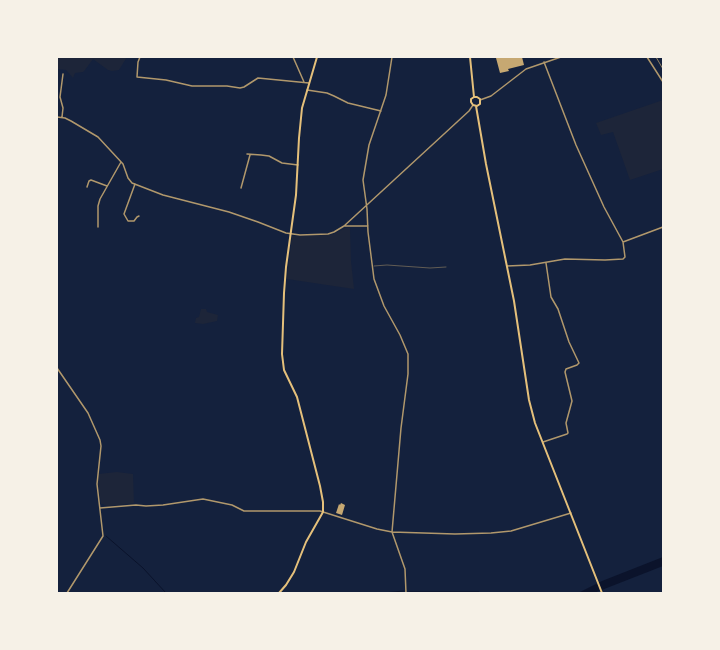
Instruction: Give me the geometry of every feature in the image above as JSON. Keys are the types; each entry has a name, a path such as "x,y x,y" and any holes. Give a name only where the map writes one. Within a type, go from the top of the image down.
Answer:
{"main road":[{"path":"279,593 294,572 303,547 323,512 320,486 297,397 283,366 284,293 296,196 302,108 317,57"},
{"path":"470,57 474,97 471,101 474,106 508,266 529,400 535,423 602,593"},
{"path":"474,97 477,97 480,100 479,105 474,106"}],"street":[{"path":"140,57 138,78 166,80 192,86 227,86 240,88 258,78 309,83"},
{"path":"293,57 304,82"},
{"path":"392,57 386,95 369,145 364,168 363,190 367,205 374,279 408,354 408,374 392,532 404,569 406,593"},
{"path":"480,100 490,96 526,69 561,57"},
{"path":"647,57 663,82"},
{"path":"508,266 565,259 623,259 626,256 623,242 604,207 576,145 544,62"},
{"path":"62,117 63,108 60,98 63,74"},
{"path":"307,90 334,96 348,104 381,110"},
{"path":"57,117 62,117 71,121 98,137 125,167 130,182 163,196 229,212 291,234 328,234 344,226 474,106"},
{"path":"247,154 269,156 277,161 298,165"},
{"path":"241,188 250,155"},
{"path":"98,227 98,206 107,186 121,162"},
{"path":"87,187 89,181 91,180 107,186"},
{"path":"135,184 124,214 128,221 134,221 139,216"},
{"path":"344,226 368,226"},
{"path":"623,242 663,228"},
{"path":"543,442 568,433 566,423 572,401 565,372 566,369 579,364 579,361 569,342 558,308 551,297 546,262"},
{"path":"57,368 88,413 100,440 101,446 97,484 103,536 67,593"},
{"path":"100,508 136,505 163,505 203,500 232,505 244,511 320,511 376,529 392,532 455,534 491,534 526,528 571,513"}],"lane":[{"path":"373,266 387,265 446,268"}],"shaded area":[{"path":"57,57 127,57 119,70 112,71 108,70 93,59 83,72 75,73 73,78 66,70 57,69"},
{"path":"663,100 663,169 630,180 613,132 601,135 596,123"},
{"path":"345,228 350,228 354,289 287,279 292,236 328,235 334,234"},
{"path":"201,309 206,309 207,312 218,315 217,321 203,324 195,323 196,318 199,317"},
{"path":"117,472 133,474 134,503 109,506 101,504 98,474"},
{"path":"663,557 663,566 594,593 578,593 602,581"}],"building":[{"path":"522,57 524,65 508,69 509,71 500,73 496,58"},
{"path":"341,503 345,505 342,515 336,513 339,504 340,505"}],"waterway":[{"path":"106,536 143,568 166,593"},
{"path":"383,593 404,591"},
{"path":"409,592 479,593"}],"railway":[{"path":"656,57 663,69"}]}
